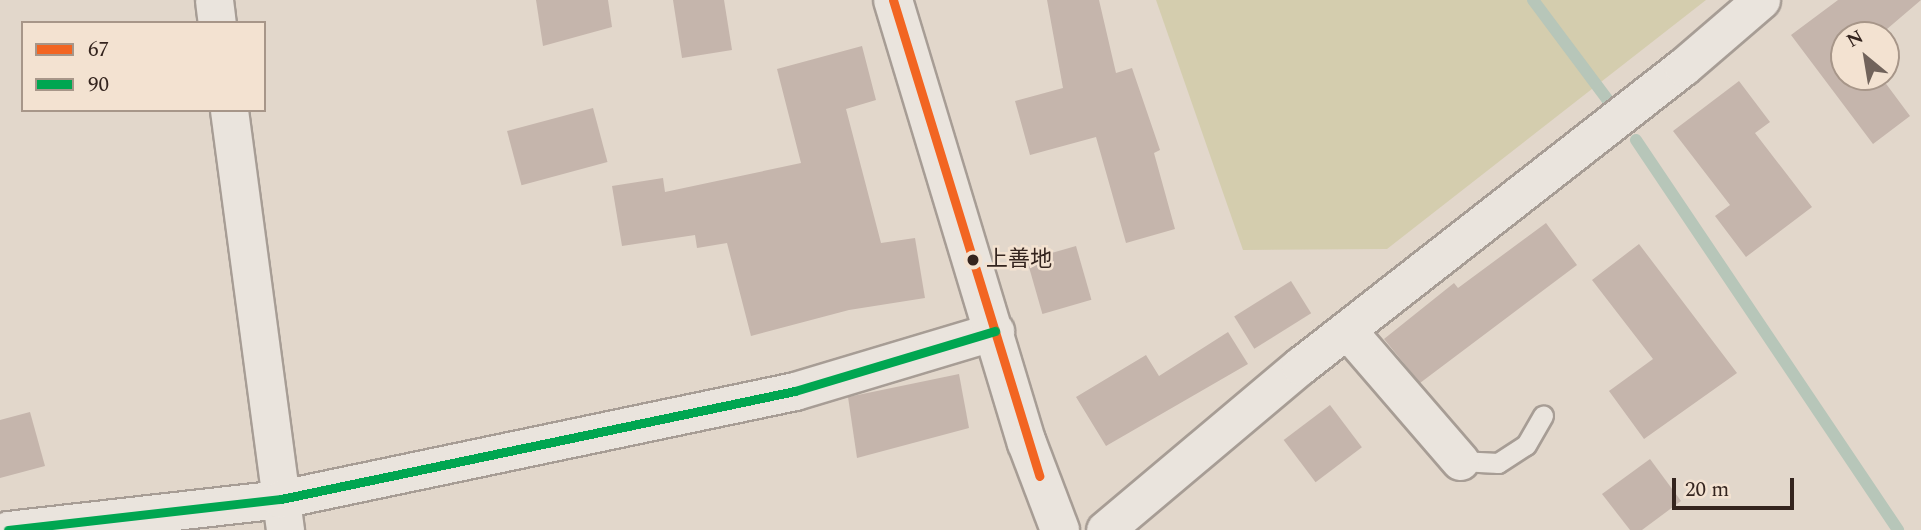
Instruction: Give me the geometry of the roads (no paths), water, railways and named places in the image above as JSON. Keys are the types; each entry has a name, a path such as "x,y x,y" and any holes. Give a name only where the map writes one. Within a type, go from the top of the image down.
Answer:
{"street":[{"path":"214,0 217,21"},
{"path":"893,0 1027,443 1060,530"},
{"path":"1105,530 1347,330 1683,67 1761,0"},
{"path":"229,112 283,515"},
{"path":"1347,330 1460,461"},
{"path":"8,530 283,515 795,391 995,331"}],"lane":[{"path":"1460,461 1498,463 1526,445 1543,416"}],"waterway":[{"path":"1533,0 1607,99"},
{"path":"1636,140 1898,530"}],"place":[{"name":"上善地","path":"973,260"}]}
